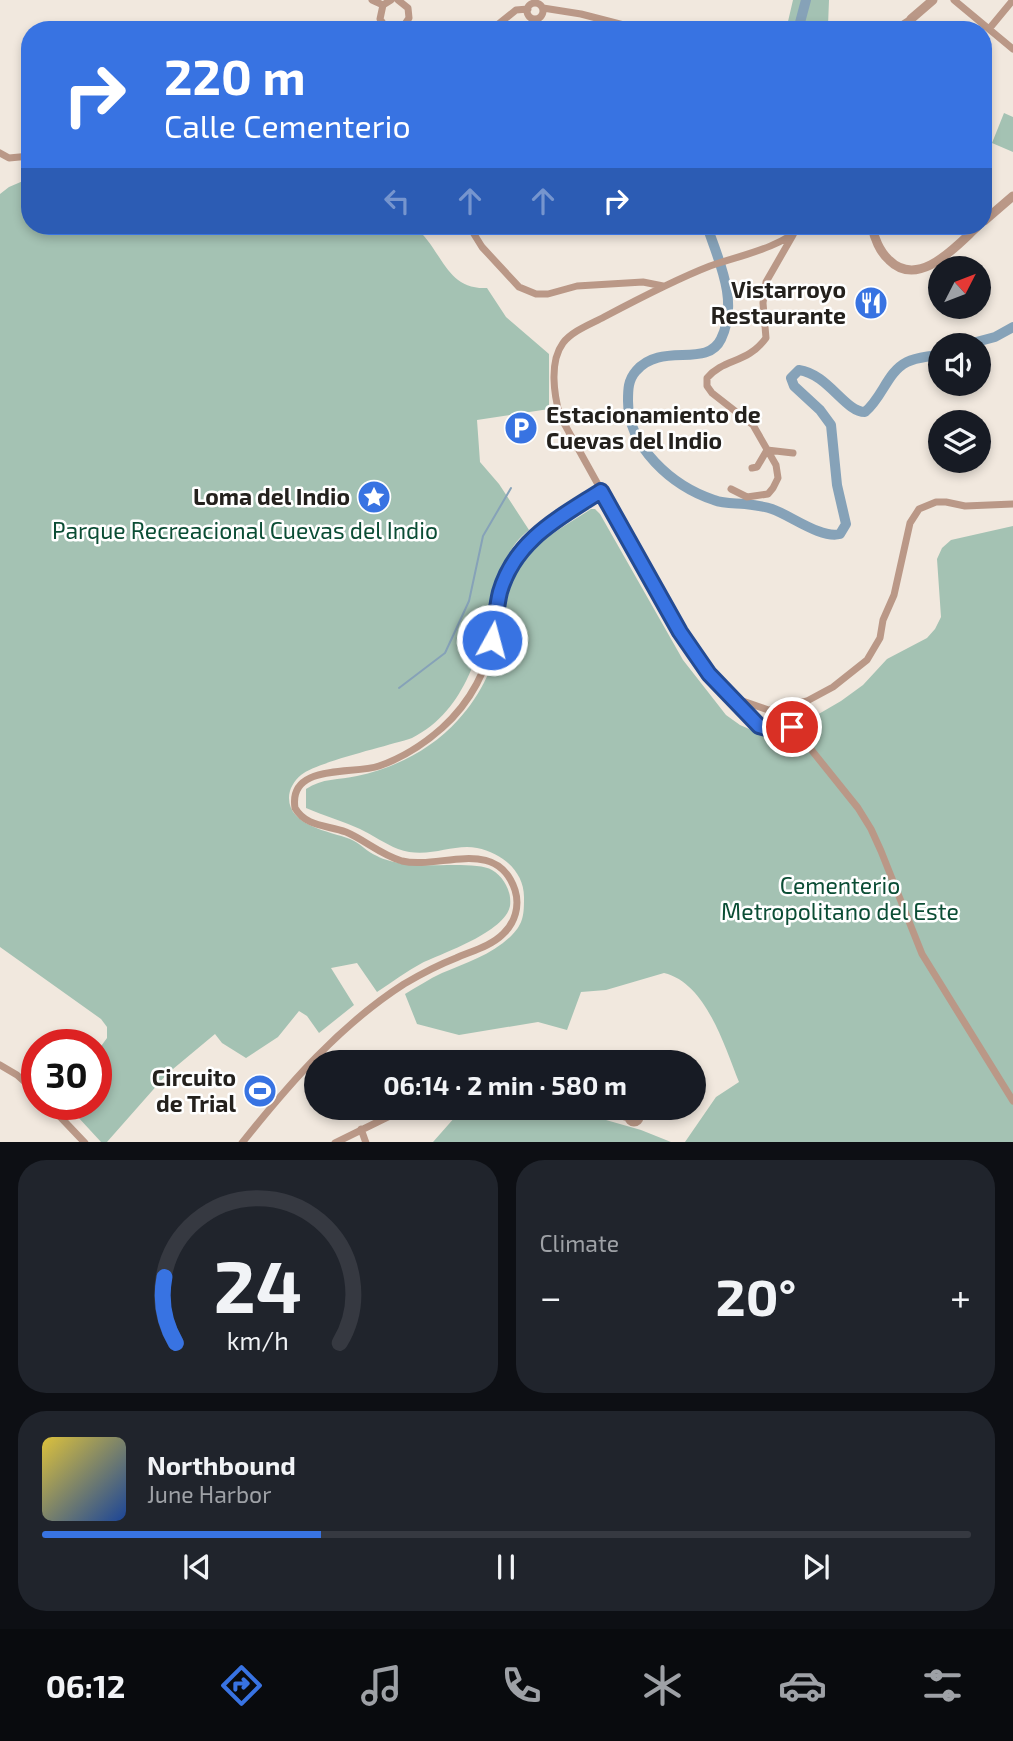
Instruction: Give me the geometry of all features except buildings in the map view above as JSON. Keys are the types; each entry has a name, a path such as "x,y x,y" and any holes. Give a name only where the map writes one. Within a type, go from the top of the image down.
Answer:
{"street":[{"path":"372,0 383,5"},
{"path":"382,21 380,14 383,5 391,0"},
{"path":"398,0 405,4 410,13 408,21"},
{"path":"908,21 933,0"},
{"path":"954,0 979,21"},
{"path":"992,25 1013,0"},
{"path":"502,21 516,10 528,9 536,3 543,8 608,21"},
{"path":"528,9 529,16 537,19 543,14 543,8"},
{"path":"992,32 1013,49"},
{"path":"0,153 9,158 21,157"},
{"path":"992,214 1013,196"},
{"path":"475,235 482,247 519,287 536,294 589,285 643,282 664,286"},
{"path":"791,235 664,286 573,334 563,343 557,357 554,382 559,410 680,632 709,674 759,726 780,732 792,727"},
{"path":"731,489 747,497 768,494 778,478 776,465 753,425 712,393 707,386 707,377 714,369 743,359 766,338 763,303 766,282 792,235"},
{"path":"875,235 891,262 902,269 914,270 934,263 967,235"},
{"path":"767,450 793,453"},
{"path":"752,468 757,467 767,450"},
{"path":"243,1142 318,1055 353,1021 420,975 498,939 513,923 517,907 516,893 508,876 494,864 465,857 424,862 402,861 348,833 307,821 295,808 295,797 300,786 316,775 375,768 398,758 433,736 452,719 468,698 482,671 492,640 500,594 514,561 544,527 601,491"},
{"path":"772,711 807,701 833,687 867,660 880,638 883,620 894,595 910,523 919,509 936,502 965,506 1013,504"},
{"path":"728,695 772,711 792,727 835,779 871,829 922,954 1013,1101"},
{"path":"765,728 776,723 772,711"},
{"path":"0,1065 21,1079"},
{"path":"63,1120 84,1142"},
{"path":"337,1142 380,1120"},
{"path":"361,1129 366,1142"}],"green space":[{"path":"793,0 829,0 828,21 788,21"},
{"path":"1004,113 1013,117 1013,152 992,143"},
{"name":"Parque Recreacional Cuevas del Indio","path":"21,182 21,235 423,235 453,276 473,287 487,288 506,317 549,354 549,409 477,420 480,462 499,484 529,530 516,543 507,558 477,655 459,694 447,711 431,726 412,738 309,770 296,780 289,795 291,807 303,821 350,839 383,859 403,864 475,866 492,870 508,890 510,906 506,916 485,933 422,963 377,992 357,963 331,968 354,1005 319,1033 307,1016 299,1011 278,1037 246,1058 222,1043 215,1034 167,1074 107,1142 101,1142 81,1120 112,1120 112,1029 107,1029 101,1019 0,947 0,194"},
{"name":"Cementerio Metropolitano del Este","path":"595,509 683,660 726,715 740,725 774,740 841,701 863,685 887,659 927,638 935,629 941,617 937,559 942,548 951,540 1013,526 1013,1142 685,1142 700,1120 706,1120 706,1112 716,1097 739,1082 720,1034 702,1002 679,979 664,973 606,990 581,992 567,1030 538,1022 459,1035 417,1024 405,994 437,975 488,953 512,935 521,922 523,913 524,897 520,879 516,871 503,859 486,850 468,847 419,853 388,845 360,829 306,808 306,789 318,783 385,768 412,756 448,730 467,710 487,676 500,638 507,588 516,570 534,549 556,532"},
{"path":"452,1120 606,1120 671,1142 433,1142"}],"waterway":[{"path":"800,21 806,0"},
{"path":"710,235 728,296 726,325 721,339 714,348 705,352 646,362 633,374 628,393 630,418 644,449 668,475 698,494 722,502 769,508 815,530 832,535 840,534 846,524 837,485 831,425 820,410 794,386 791,378 799,370 809,373 819,378 850,406 865,412 900,366 928,356"},
{"path":"991,338 1013,327"},
{"path":"399,688 445,653 469,601 483,536 511,488"}],"place":[{"name":"Vistarroyo Restaurante","path":"871,303"},
{"name":"Estacionamiento de Cuevas del Indio","path":"521,428"},
{"name":"Loma del Indio","path":"374,497"},
{"name":"Circuito de Trial","path":"260,1091"}],"route":[{"path":"492,640 502,585 524,547 544,527 601,491 680,632 709,674 759,726 780,732 792,727"}]}
